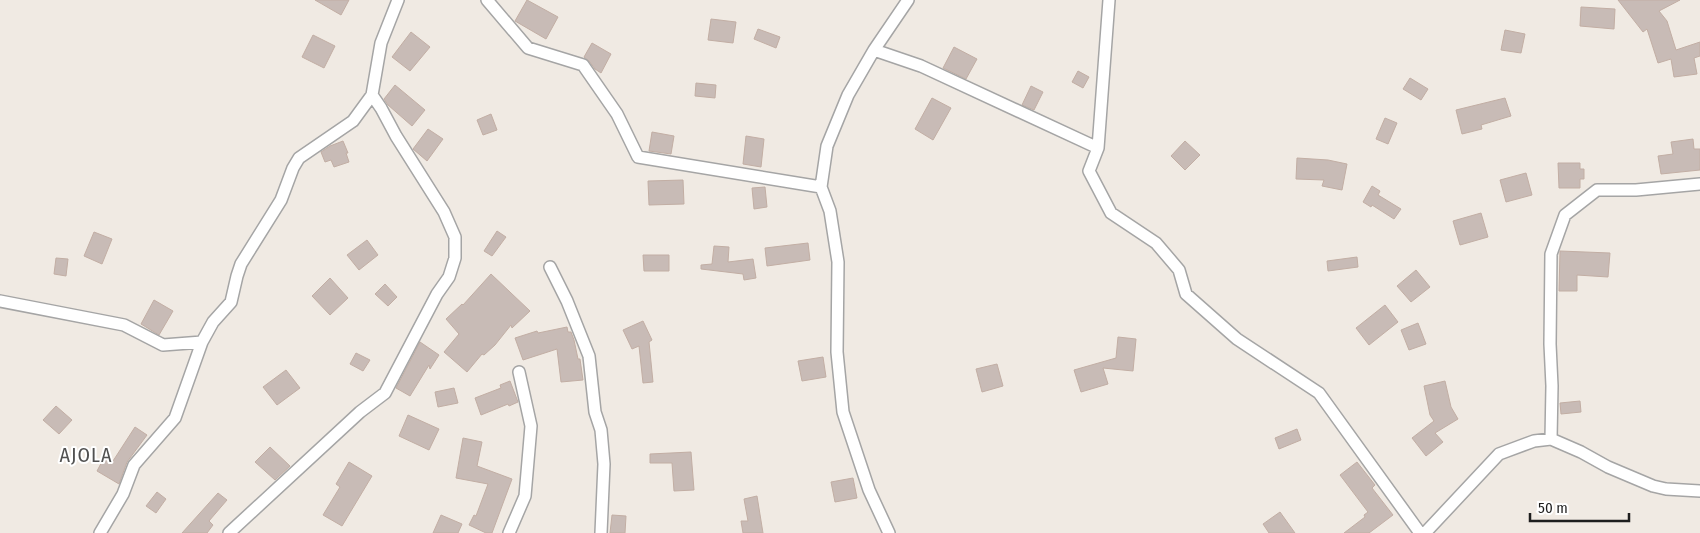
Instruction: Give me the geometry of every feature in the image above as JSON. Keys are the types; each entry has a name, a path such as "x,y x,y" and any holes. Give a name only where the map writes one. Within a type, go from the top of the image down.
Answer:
{"street":[{"path":"100,533 124,494 134,465 175,418 202,342 214,322 232,302 241,264 281,200 293,168 299,158 353,121 372,95 381,43 398,0"},
{"path":"487,0 528,48 583,65 616,114 638,156 821,187"},
{"path":"889,533 869,490 843,412 837,352 838,262 830,211 821,187 827,146 848,95 874,50 908,0"},
{"path":"1109,0 1098,148 1089,171 1111,213 1156,243 1179,270 1186,294 1237,340 1319,393 1420,533"},
{"path":"874,50 921,66 1098,148"},
{"path":"229,533 360,412 385,393 437,294 449,277 455,258 455,237 444,212 396,136 382,108 372,95"},
{"path":"1551,439 1551,254 1565,215 1597,190 1636,190 1700,184"},
{"path":"550,267 589,356 596,412 602,430 601,533"},
{"path":"0,300 124,325 162,344 202,342"},
{"path":"509,533 525,496 532,426 519,372"},
{"path":"1425,533 1499,454 1534,441 1551,439 1608,467 1653,486 1666,489 1700,491"}],"building":[{"path":"315,0 349,0 341,15"},
{"path":"527,0 558,17 546,39 515,21"},
{"path":"1618,0 1680,0 1659,11 1667,21 1676,50 1700,42 1700,56 1694,58 1697,74 1674,77 1671,59 1658,63 1647,29 1643,32"},
{"path":"1581,7 1615,9 1614,29 1580,26"},
{"path":"711,19 736,22 733,43 708,40"},
{"path":"758,29 780,37 776,48 754,39"},
{"path":"1505,30 1525,34 1521,53 1501,50"},
{"path":"411,32 430,47 410,71 392,57"},
{"path":"313,35 335,46 324,68 302,57"},
{"path":"592,43 611,54 601,73 584,57"},
{"path":"954,47 977,59 966,79 943,68"},
{"path":"1078,71 1089,77 1083,88 1072,82"},
{"path":"1410,78 1428,89 1421,100 1403,89"},
{"path":"696,83 716,85 715,98 695,96"},
{"path":"395,85 425,110 412,126 388,105 384,99"},
{"path":"1031,86 1043,92 1034,110 1022,105"},
{"path":"932,98 951,108 933,140 915,129"},
{"path":"1505,98 1511,116 1481,125 1482,129 1462,134 1456,110"},
{"path":"491,114 497,130 483,135 477,120"},
{"path":"1385,118 1397,123 1388,144 1376,139"},
{"path":"428,129 443,139 427,161 413,149"},
{"path":"652,132 674,136 671,154 649,151"},
{"path":"746,136 764,139 761,167 743,164"},
{"path":"1693,139 1694,149 1700,149 1700,170 1661,174 1658,156 1673,154 1671,142"},
{"path":"343,141 348,153 346,153 349,162 334,167 331,160 325,162 321,152"},
{"path":"1185,141 1200,155 1185,170 1171,156"},
{"path":"1297,158 1328,160 1347,164 1342,190 1322,186 1324,180 1296,179"},
{"path":"1558,163 1580,163 1580,169 1584,169 1584,179 1580,179 1580,188 1559,188"},
{"path":"1526,173 1532,195 1506,202 1500,180"},
{"path":"683,180 684,204 649,205 648,181"},
{"path":"1372,186 1380,191 1378,195 1401,209 1394,219 1372,205 1371,207 1363,202"},
{"path":"765,187 767,207 754,209 752,188"},
{"path":"1481,213 1488,237 1460,245 1453,221"},
{"path":"497,231 506,237 492,256 484,251"},
{"path":"94,232 112,239 102,264 84,256"},
{"path":"367,240 378,255 359,270 347,255"},
{"path":"808,243 810,260 767,266 765,248"},
{"path":"714,246 729,247 728,262 753,259 756,278 744,280 743,274 701,269 701,265 712,264"},
{"path":"1560,251 1610,253 1608,277 1577,275 1577,291 1559,291"},
{"path":"643,255 669,255 669,271 644,271"},
{"path":"1357,257 1358,267 1328,271 1327,261"},
{"path":"56,258 68,259 66,276 54,274"},
{"path":"1416,270 1430,287 1411,302 1397,286"},
{"path":"491,274 530,311 512,328 511,325 495,345 484,355 482,354 467,372 444,352 459,334 446,319 463,305"},
{"path":"330,278 348,298 330,315 312,296"},
{"path":"385,284 397,297 388,306 375,294"},
{"path":"154,300 173,311 159,335 141,324"},
{"path":"1385,305 1398,322 1369,345 1356,328"},
{"path":"643,321 652,340 649,342 653,382 643,383 639,346 632,349 623,330"},
{"path":"1418,323 1426,344 1409,350 1401,330"},
{"path":"567,327 574,340 578,359 580,359 583,380 561,382 557,349 523,360 515,338 537,331 538,333"},
{"path":"1118,337 1136,339 1133,371 1103,368 1108,384 1081,392 1074,370 1116,358"},
{"path":"420,342 439,355 430,369 429,365 410,396 396,388"},
{"path":"356,353 370,360 363,371 350,364"},
{"path":"823,357 826,377 802,381 798,361"},
{"path":"997,364 1003,386 982,392 976,369"},
{"path":"286,370 300,388 277,405 263,387"},
{"path":"510,381 518,402 481,415 475,398 501,388 500,385"},
{"path":"1445,381 1451,407 1458,419 1435,433 1443,442 1426,456 1412,438 1434,421 1430,415 1424,386"},
{"path":"454,388 458,403 438,407 435,392"},
{"path":"1580,401 1581,412 1561,414 1560,403"},
{"path":"56,406 72,420 59,434 43,420"},
{"path":"408,415 439,429 429,450 399,436"},
{"path":"135,427 147,435 127,462 119,484 97,471 105,456 113,461"},
{"path":"1297,429 1301,440 1279,449 1275,438"},
{"path":"463,438 482,442 477,466 512,479 492,533 486,533 469,525 474,515 476,516 488,484 456,478"},
{"path":"270,447 290,466 275,480 255,462"},
{"path":"691,452 694,490 674,491 672,463 650,463 650,454"},
{"path":"349,462 372,476 342,526 323,515 340,487 336,484"},
{"path":"1357,462 1375,485 1372,488 1393,515 1369,533 1344,533 1365,517 1364,515 1368,512 1340,475"},
{"path":"853,478 857,498 835,502 831,482"},
{"path":"157,492 166,499 156,513 146,506"},
{"path":"218,493 227,500 209,521 213,525 207,533 182,533"},
{"path":"757,496 763,533 743,533 741,521 748,521 744,499"},
{"path":"1280,512 1295,533 1269,533 1263,524"},
{"path":"441,515 462,524 458,533 433,533"},
{"path":"612,515 626,516 625,533 610,533"}],"district":[{"name":"AJOLA","path":"86,455"}]}
